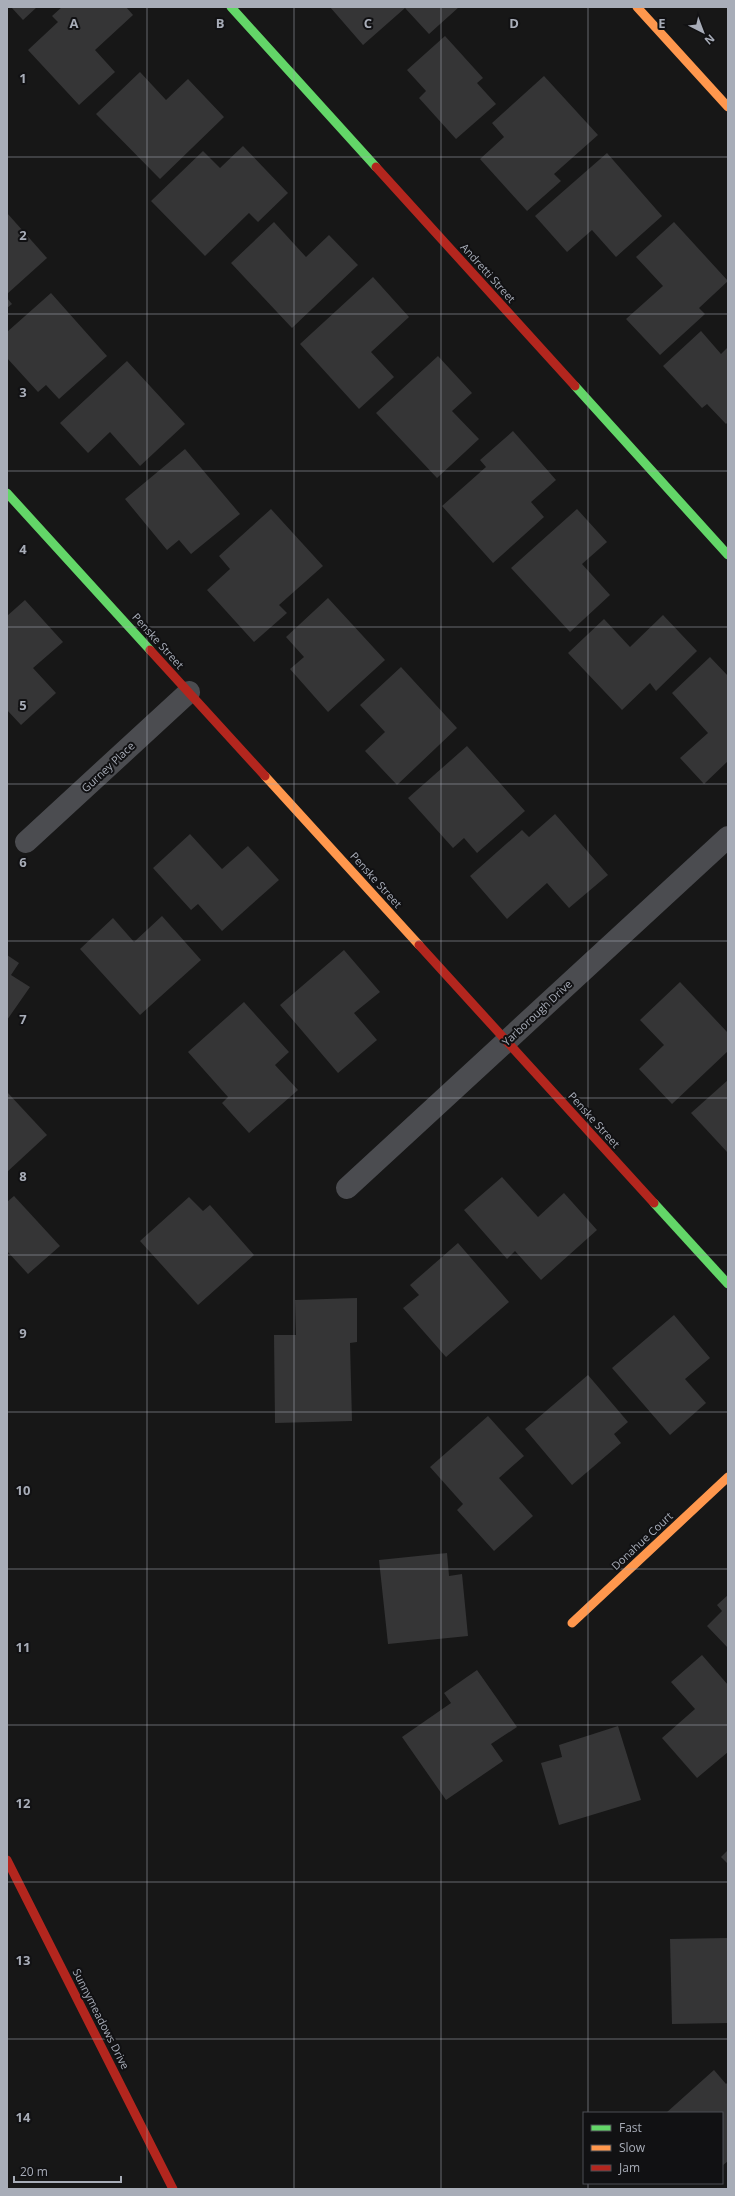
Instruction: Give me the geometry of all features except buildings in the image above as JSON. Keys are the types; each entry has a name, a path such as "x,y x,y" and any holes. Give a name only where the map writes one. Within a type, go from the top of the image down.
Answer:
{"street":[{"name":"Andretti Street","path":"231,7 728,555"},
{"path":"637,7 728,107"},
{"name":"Penske Street","path":"7,493 728,1284"},
{"name":"Gurney Place","path":"26,842 189,692"},
{"name":"Yarborough Drive","path":"347,1188 728,838"},
{"name":"Donahue Court","path":"572,1624 728,1477"},
{"name":"Sunnymeadows Drive","path":"7,1860 173,2189"}],"traffic: fast":[{"path":"231,7 376,167"},
{"path":"575,386 728,555"},
{"path":"7,493 150,650"},
{"path":"654,1203 728,1284"}],"traffic: slow":[{"path":"637,7 728,107"},
{"path":"265,776 419,945"},
{"path":"572,1623 728,1477"}],"traffic: jam":[{"path":"376,167 575,386"},
{"path":"150,650 265,776"},
{"path":"419,945 654,1203"},
{"path":"7,1860 173,2189"}]}
